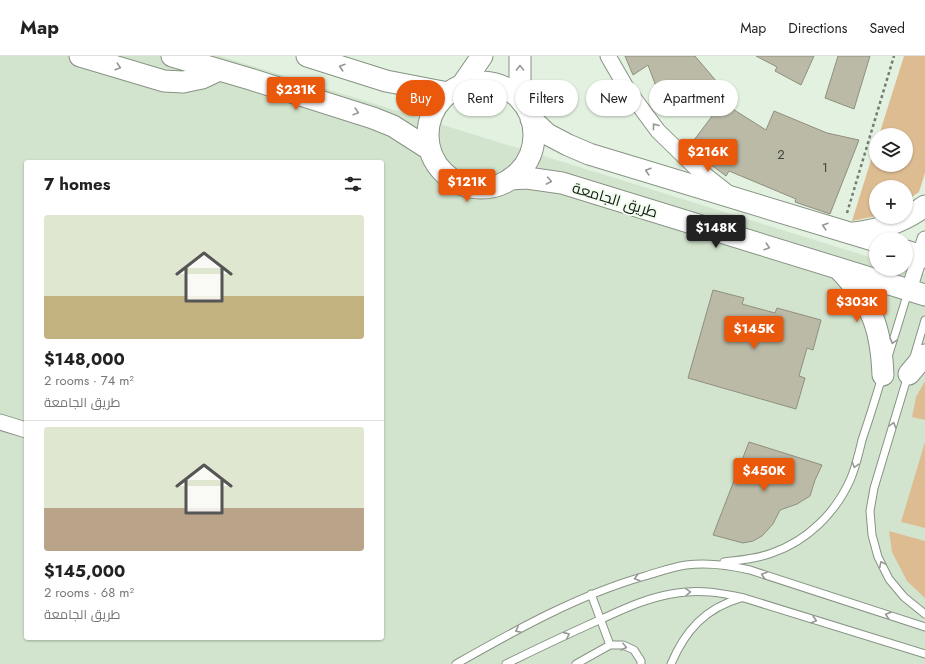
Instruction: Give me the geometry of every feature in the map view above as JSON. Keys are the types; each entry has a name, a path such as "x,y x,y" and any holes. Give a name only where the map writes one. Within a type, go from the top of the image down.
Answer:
{"street":[{"path":"80,56 164,81 183,82 196,79 219,70"},
{"path":"172,56 373,118 393,126 429,149"},
{"path":"307,56 386,81 453,89"},
{"path":"462,80 482,56"},
{"path":"520,56 520,80"},
{"path":"608,56 627,90 658,131 695,167 736,198"},
{"path":"453,91 439,102 431,118 428,137 429,149 434,161 441,171 452,180 464,186 477,188 491,187 501,184 510,179 523,167 531,152 534,136 530,116"},
{"path":"532,116 548,134 589,154 869,240"},
{"name":"طريق الجامعة","path":"510,179 527,178 562,183 917,293"},
{"path":"846,232 870,231 888,227 906,219 925,206"},
{"path":"917,293 919,250"},
{"path":"840,269 855,286 868,306 877,328 882,351 883,375"},
{"path":"909,374 925,354"},
{"path":"0,422 24,429"}],"lane":[{"path":"456,664 509,634 591,594 663,570 687,565 750,559 772,553 792,544 811,532 827,516 841,498 851,478 883,375 917,293"},
{"path":"925,320 874,488 870,511 872,535 878,558 889,579 904,597 925,614"},
{"path":"710,564 750,570 925,627"},
{"path":"506,664 636,603 657,596 678,592 700,591 722,593 744,598 925,654"},
{"path":"591,594 610,646"},
{"path":"671,664 678,648 688,633 700,620 714,609 724,604 744,598"},
{"path":"576,664 610,646 623,644 634,650 642,664"}],"path":[{"path":"846,232 894,56"}],"shaded area":[{"path":"0,56 220,56 396,110 396,116 414,116 869,257 869,276 913,276 913,270 925,274 925,664 0,664"},
{"path":"904,56 925,56 925,173 919,192 913,196 913,180 869,180 869,217 852,221 869,166 869,172 913,172 913,128 881,128"},
{"path":"925,381 925,420 912,417 916,397"},
{"path":"925,442 925,528 901,522"},
{"path":"889,531 925,541 925,598 907,581 892,552"}],"building":[{"path":"625,56 695,56 715,80 654,80 648,65 633,75"},
{"path":"756,56 814,56 801,85 775,71 777,67"},
{"path":"838,56 870,56 854,109 825,98"},
{"path":"774,111 827,133 859,140 830,214 795,202 796,199 729,171 726,176 688,148 712,116 738,116 738,112 766,130"},
{"path":"713,290 744,298 742,304 775,313 777,308 821,320 813,350 807,348 799,376 805,378 796,409 688,378"},
{"path":"749,442 822,465 810,496 797,504 780,510 773,524 762,536 753,541 743,543 713,535"}]}
